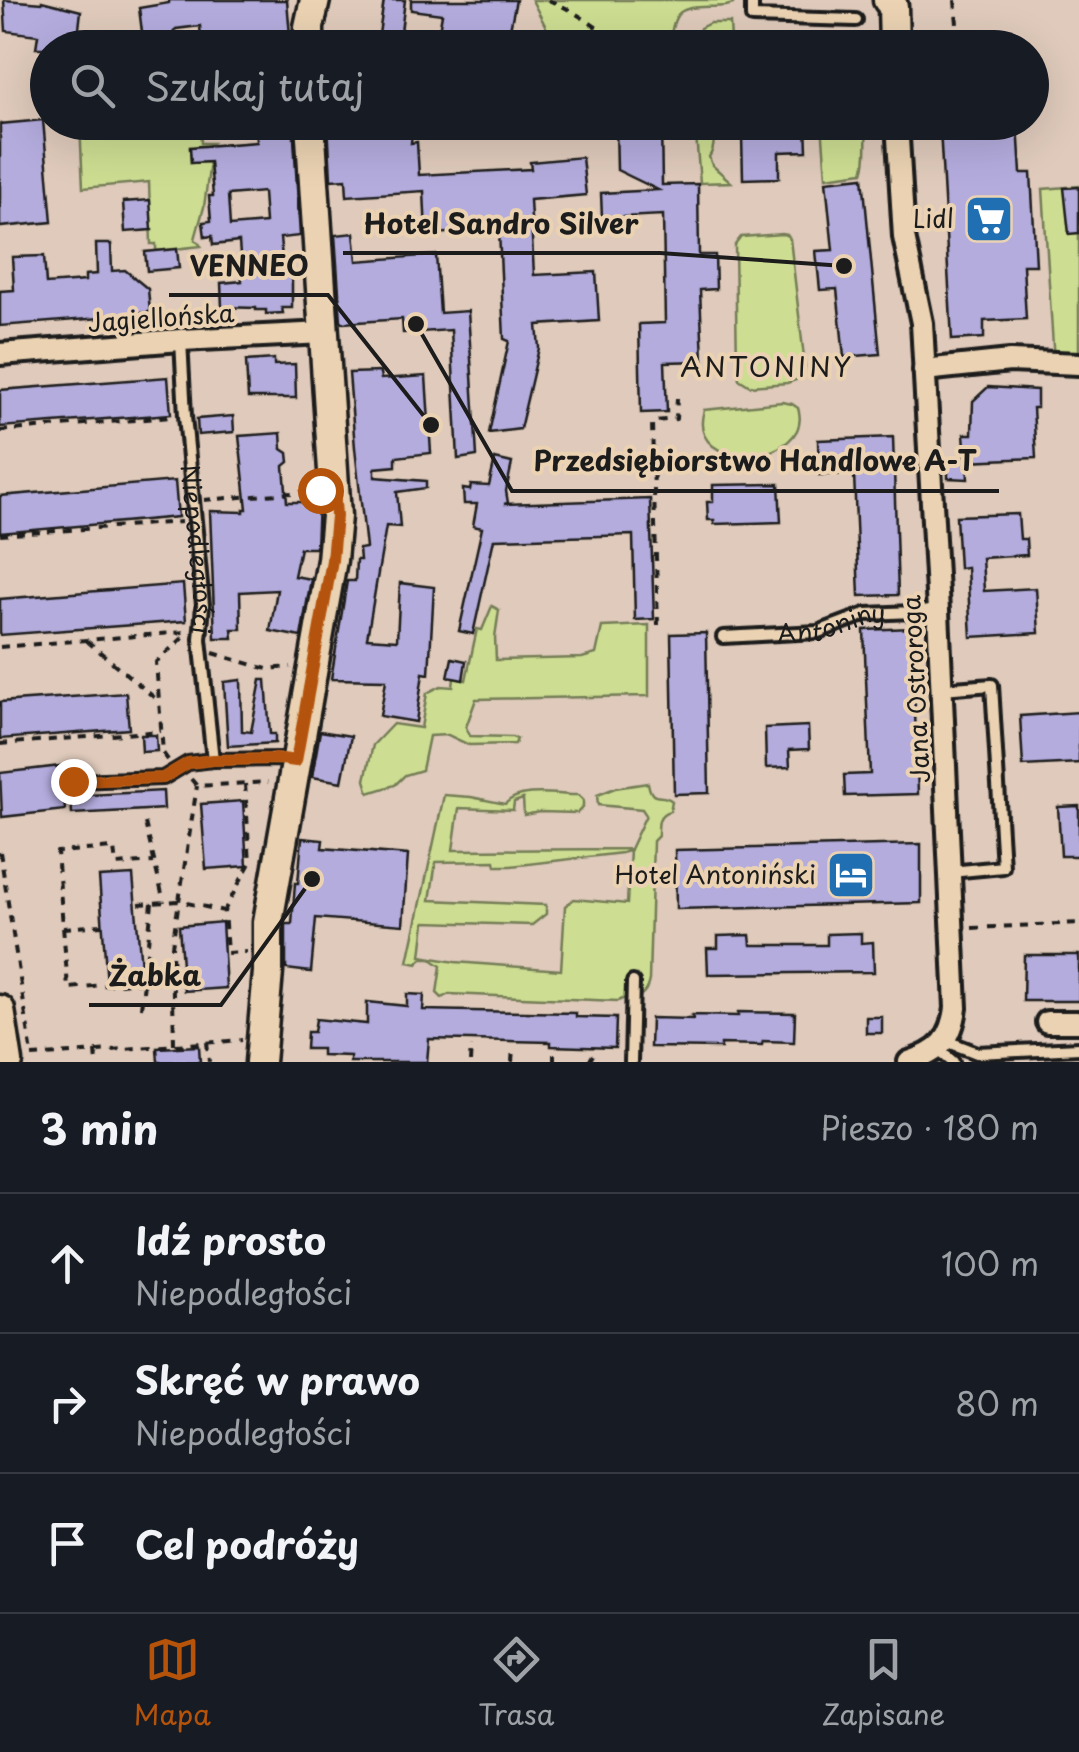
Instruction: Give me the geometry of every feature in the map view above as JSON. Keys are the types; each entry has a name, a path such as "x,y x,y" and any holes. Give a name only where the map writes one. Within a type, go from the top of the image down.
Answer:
{"street":[{"path":"893,2 894,30"},
{"path":"256,1056 287,771 332,560 336,516 311,140"},
{"path":"898,140 904,236 920,310 924,370 1010,361 1079,364"},
{"name":"Jagiellońska","path":"0,354 324,333"},
{"name":"Jana Ostroroga","path":"924,370 956,1008 946,1046"},
{"path":"0,1010 24,1060"},
{"path":"1047,1022 1079,1022"},
{"path":"909,1062 946,1046"}],"lane":[{"path":"752,0 752,17 856,20"},
{"name":"Niepodległości","path":"181,340 202,605 200,639 213,760"},
{"name":"Antoniny","path":"723,637 818,632 866,614 938,611"},
{"path":"941,689 992,685 1003,866 950,872"},
{"path":"73,781 163,778 188,763 213,760 282,759 287,771"},
{"path":"631,1062 633,982"},
{"path":"946,1046 954,1044 976,1053 1079,1048"},
{"path":"1048,1048 1050,1062"}],"path":[{"path":"548,0 601,30"},
{"path":"954,0 957,30"},
{"path":"658,624 652,424 676,419 677,398"},
{"path":"0,431 186,416"},
{"path":"194,501 334,489"},
{"path":"0,535 196,521"},
{"path":"0,647 190,632 156,662 162,752 197,786 245,784 287,771"},
{"path":"87,641 158,701"},
{"path":"212,653 268,669 301,666"},
{"path":"0,744 162,731"},
{"path":"245,784 250,864 224,911 227,953 261,951"},
{"path":"174,1044 172,946 197,786"},
{"path":"145,823 164,902"},
{"path":"144,982 68,988 57,852 114,848 116,865 154,862"},
{"path":"0,852 24,1060 208,1042 256,1056"},
{"path":"138,904 178,901 224,911"},
{"path":"141,1008 152,903"},
{"path":"952,928 1079,924"},
{"path":"63,928 102,925"},
{"path":"208,1042 209,1062"},
{"path":"470,1062 471,1046"},
{"path":"512,1062 513,1047"},
{"path":"554,1048 554,1062"},
{"path":"96,1051 97,1062"},
{"path":"588,1062 594,1053"}],"green space":[{"path":"532,0 733,0 733,4 726,6 684,10 672,30 547,30"},
{"path":"710,23 730,23 730,30 699,30"},
{"path":"81,140 212,143 190,148 191,163 210,162 195,239 201,246 156,251 156,244 151,244 149,182 83,188"},
{"path":"696,140 714,140 709,157 712,165 731,182 700,183"},
{"path":"823,140 866,140 863,172 826,177"},
{"path":"1079,186 1079,364 1054,362 1043,189"},
{"path":"782,234 790,239 805,366 796,380 750,386 739,379 737,366 735,245 741,237"},
{"path":"782,402 798,408 798,427 788,441 771,451 730,454 713,446 703,431 704,410"},
{"path":"492,606 499,610 496,660 582,658 596,654 602,627 649,625 649,696 476,699 466,727 470,736 512,737 517,739 515,744 469,745 448,735 429,736 422,770 405,775 395,785 369,793 365,780 373,745 393,724 421,728 427,693 441,686 453,687 454,678 466,680 477,629 482,630"},
{"path":"648,783 654,796 672,801 670,811 660,817 658,836 653,841 649,980 644,992 633,1000 632,995 618,1001 449,994 442,998 437,993 441,966 431,959 422,959 417,964 408,962 444,795 505,804 520,795 539,793 578,795 583,800 577,813 524,815 523,799 514,802 513,810 459,808 453,850 630,849 646,815 642,809 598,805 597,795","holes":["630,850 627,904 574,899 565,906 561,970 421,956 425,922 532,925 546,914 546,905 430,900 436,862 495,861 496,866 511,866"]}],"building":[{"path":"4,0 42,1 81,11 79,30 30,30 30,34 6,31"},
{"path":"287,0 290,30 200,30 200,26 142,30 139,8 169,3"},
{"path":"384,0 405,0 401,30 380,30"},
{"path":"411,0 516,0 510,30 439,30 442,14 411,10"},
{"path":"30,121 30,140 45,140 52,222 0,227 0,124"},
{"path":"294,140 300,236 280,238 283,267 289,267 292,277 292,308 282,308 283,313 222,307 221,283 242,281 239,242 213,245 212,236 205,237 203,222 211,221 209,196 213,196 210,162 191,163 190,147","holes":["263,192 265,223 230,226 228,195"]},
{"path":"329,140 417,142 419,175 531,169 530,162 582,157 586,195 530,200 534,275 596,272 599,321 537,325 539,348 520,429 489,433 509,341 504,339 499,231 426,234 424,191 347,196 346,179 331,180"},
{"path":"616,140 661,140 662,185 698,184 699,255 715,255 716,289 700,290 703,361 665,362 667,412 641,413 639,324 665,323 663,215 602,218 601,193 658,190 617,170"},
{"path":"742,140 807,140 807,151 779,152 779,178 743,179"},
{"name":"Lidl","path":"941,140 1019,140 1021,173 1031,173 1036,265 1023,265 1026,319 984,321 984,338 952,340"},
{"path":"863,177 880,354 844,357 837,289 820,290 816,251 833,250 826,181"},
{"path":"1079,187 1079,233 1069,234 1064,188"},
{"path":"150,200 152,230 125,232 123,202"},
{"path":"354,233 357,261 436,255 440,313 468,311 477,456 458,459 451,330 403,333 402,319 341,321 335,235"},
{"path":"96,244 111,244 112,271 125,270 148,289 150,312 133,314 133,319 0,326 0,291 14,290 12,257 44,256 46,284 85,281 85,275 97,274"},
{"path":"177,249 179,268 147,271 145,252"},
{"path":"274,359 274,365 295,364 296,398 248,398 246,361"},
{"path":"380,372 381,379 426,376 431,453 396,457 396,466 375,468 375,477 426,481 426,488 397,492 400,527 386,526 367,638 397,640 400,583 434,587 429,674 423,673 416,722 380,716 386,680 331,679 347,581 355,581 359,549 366,548 349,373"},
{"path":"168,377 171,414 0,427 0,390"},
{"path":"988,387 1037,390 1037,408 1033,408 1036,458 967,461 968,479 948,478 948,460 966,459 964,434 972,434 973,401"},
{"path":"233,416 234,432 198,435 197,419"},
{"path":"281,433 282,449 288,453 289,462 284,466 287,502 318,502 316,548 300,548 294,576 311,579 301,637 270,631 277,590 240,592 241,629 232,629 233,638 215,638 210,511 247,509 239,436"},
{"path":"893,437 898,595 859,596 854,474 819,475 818,440"},
{"path":"495,459 512,463 506,491 508,503 504,504 650,499 654,619 635,620 633,535 494,539 473,634 459,631 482,528 473,526 477,504 464,504 463,489 470,490 471,485 489,486"},
{"path":"175,481 178,517 0,533 0,496"},
{"path":"779,484 781,522 714,524 714,520 708,520 707,502 713,502 713,485"},
{"path":"1018,514 1020,539 1026,539 1027,555 982,558 984,591 1036,588 1039,633 971,637 967,567 959,568 956,516"},
{"path":"183,584 186,621 0,635 0,599"},
{"path":"912,628 918,794 845,796 844,775 870,774 864,630"},
{"path":"706,633 709,793 674,794 671,634"},
{"path":"452,658 466,661 463,680 448,677"},
{"path":"241,680 242,731 251,732 261,680 266,680 270,734 275,734 275,743 228,746 224,682"},
{"path":"126,693 129,729 0,739 0,702"},
{"path":"1079,712 1079,763 1023,766 1020,716"},
{"path":"808,726 809,749 789,750 790,767 766,768 765,728"},
{"path":"320,731 351,736 342,782 312,777"},
{"path":"141,735 156,735 157,751 142,752"},
{"path":"61,766 65,810 2,817 0,773"},
{"path":"163,791 164,809 72,814 71,796"},
{"path":"243,801 247,866 206,869 201,804"},
{"path":"1079,806 1079,856 1061,856 1058,807"},
{"path":"302,838 323,840 322,848 408,855 403,925 316,918 311,972 286,969 286,924 292,924"},
{"path":"921,844 921,903 676,909 675,850"},
{"path":"133,875 142,979 107,984 99,877"},
{"path":"222,922 226,988 184,991 179,926"},
{"path":"861,933 861,943 873,942 874,972 708,974 707,948 718,948 718,936 750,935 751,945 827,945 827,934"},
{"path":"1024,955 1079,955 1079,1001 1023,1001"},
{"path":"407,994 424,995 423,1010 576,1013 576,1017 616,1018 615,1048 429,1039 427,1062 350,1062 350,1056 322,1055 322,1049 306,1049 307,1032 314,1032 316,1019 367,1024 367,1002 407,1006"},
{"path":"738,1012 795,1013 794,1042 721,1044 721,1048 650,1047 651,1018 738,1016"},
{"path":"866,1017 882,1017 882,1033 866,1033"},
{"path":"199,1046 200,1062 158,1062 157,1048"}],"place":[{"name":"Lidl","path":"989,219"},
{"name":"Hotel Sandro Silver","path":"844,266"},
{"name":"Przedsiębiorstwo Handlowe A-T","path":"416,324"},
{"name":"VENNEO","path":"431,425"},
{"name":"Hotel Antoniński","path":"851,875"},
{"name":"Żabka","path":"312,879"}],"district":[{"name":"ANTONINY","path":"767,367"}],"route":[{"path":"73,781 163,778 188,763 213,760 296,761 332,560 336,516 334,489 320,490"}]}
